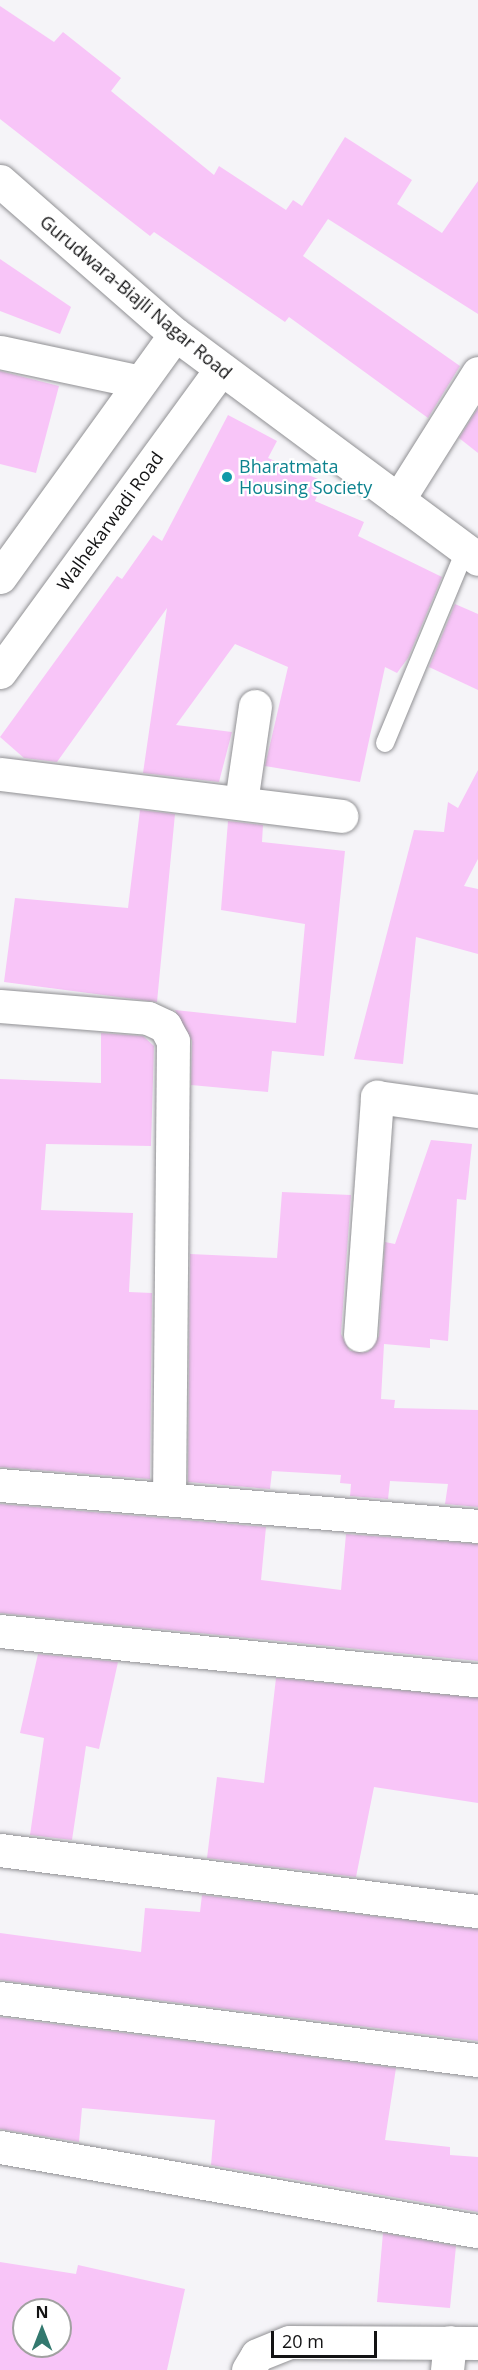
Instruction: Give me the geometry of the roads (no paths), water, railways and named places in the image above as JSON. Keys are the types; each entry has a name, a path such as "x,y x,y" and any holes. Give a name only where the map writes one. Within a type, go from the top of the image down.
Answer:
{"street":[{"name":"Gurudwara-Biajli Nagar Road","path":"0,181 175,334 472,555"},
{"path":"0,577 137,381 175,334"},
{"path":"0,352 137,381"},
{"name":"Walhekarwadi Road","path":"0,672 221,369"},
{"path":"398,500 478,373"},
{"path":"241,802 255,706"},
{"path":"0,774 341,816"},
{"path":"0,1006 148,1018 165,1026 173,1041 169,1498"},
{"path":"360,1335 377,1097 478,1111"},
{"path":"0,1485 478,1526"},
{"path":"0,1631 478,1680"},
{"path":"0,1850 478,1911"},
{"path":"0,1998 478,2060"},
{"path":"0,2147 478,2231"},
{"path":"248,2370 257,2355 290,2342 458,2352"}],"lane":[{"path":"385,743 472,555"}],"place":[{"name":"Bharatmata Housing Society","path":"227,477"}]}
